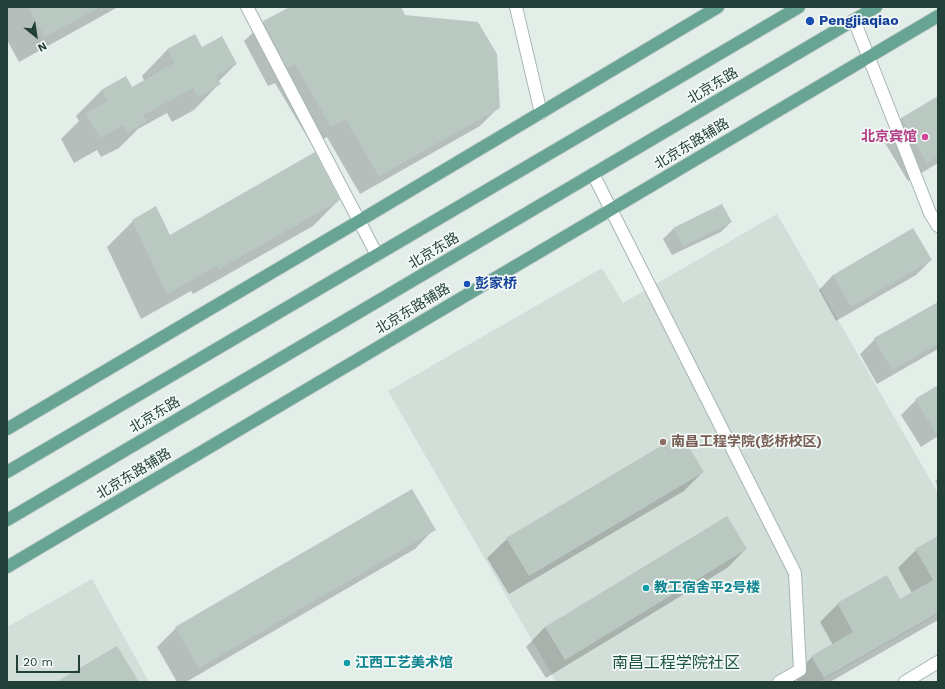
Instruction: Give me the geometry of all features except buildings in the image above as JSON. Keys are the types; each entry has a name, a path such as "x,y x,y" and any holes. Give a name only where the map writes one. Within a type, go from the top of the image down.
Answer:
{"main road":[{"path":"7,429 360,221 718,7"},
{"name":"北京东路","path":"7,472 799,7"},
{"name":"北京东路","path":"7,520 876,7"},
{"name":"北京东路辅路","path":"7,567 938,16"}],"lane":[{"path":"247,7 377,255"},
{"path":"516,7 541,113"},
{"path":"854,20 930,213 938,226"},
{"path":"593,174 795,572 800,670 779,682"},
{"path":"905,682 938,662"}],"shaded area":[{"name":"南昌工程学院(彭桥校区)","path":"777,214 938,493 938,614 819,682 556,682 388,391 602,268 623,303"},
{"path":"92,579 149,682 7,682 7,627"}],"place":[{"name":"Pengjiaqiao","path":"810,21"},
{"name":"北京宾馆","path":"925,137"},
{"name":"彭家桥","path":"467,284"},
{"name":"南昌工程学院(彭桥校区)","path":"663,442"},
{"name":"教工宿舍平2号楼","path":"646,588"},
{"name":"江西工艺美术馆","path":"347,663"}],"district":[{"name":"南昌工程学院社区","path":"676,663"}]}
